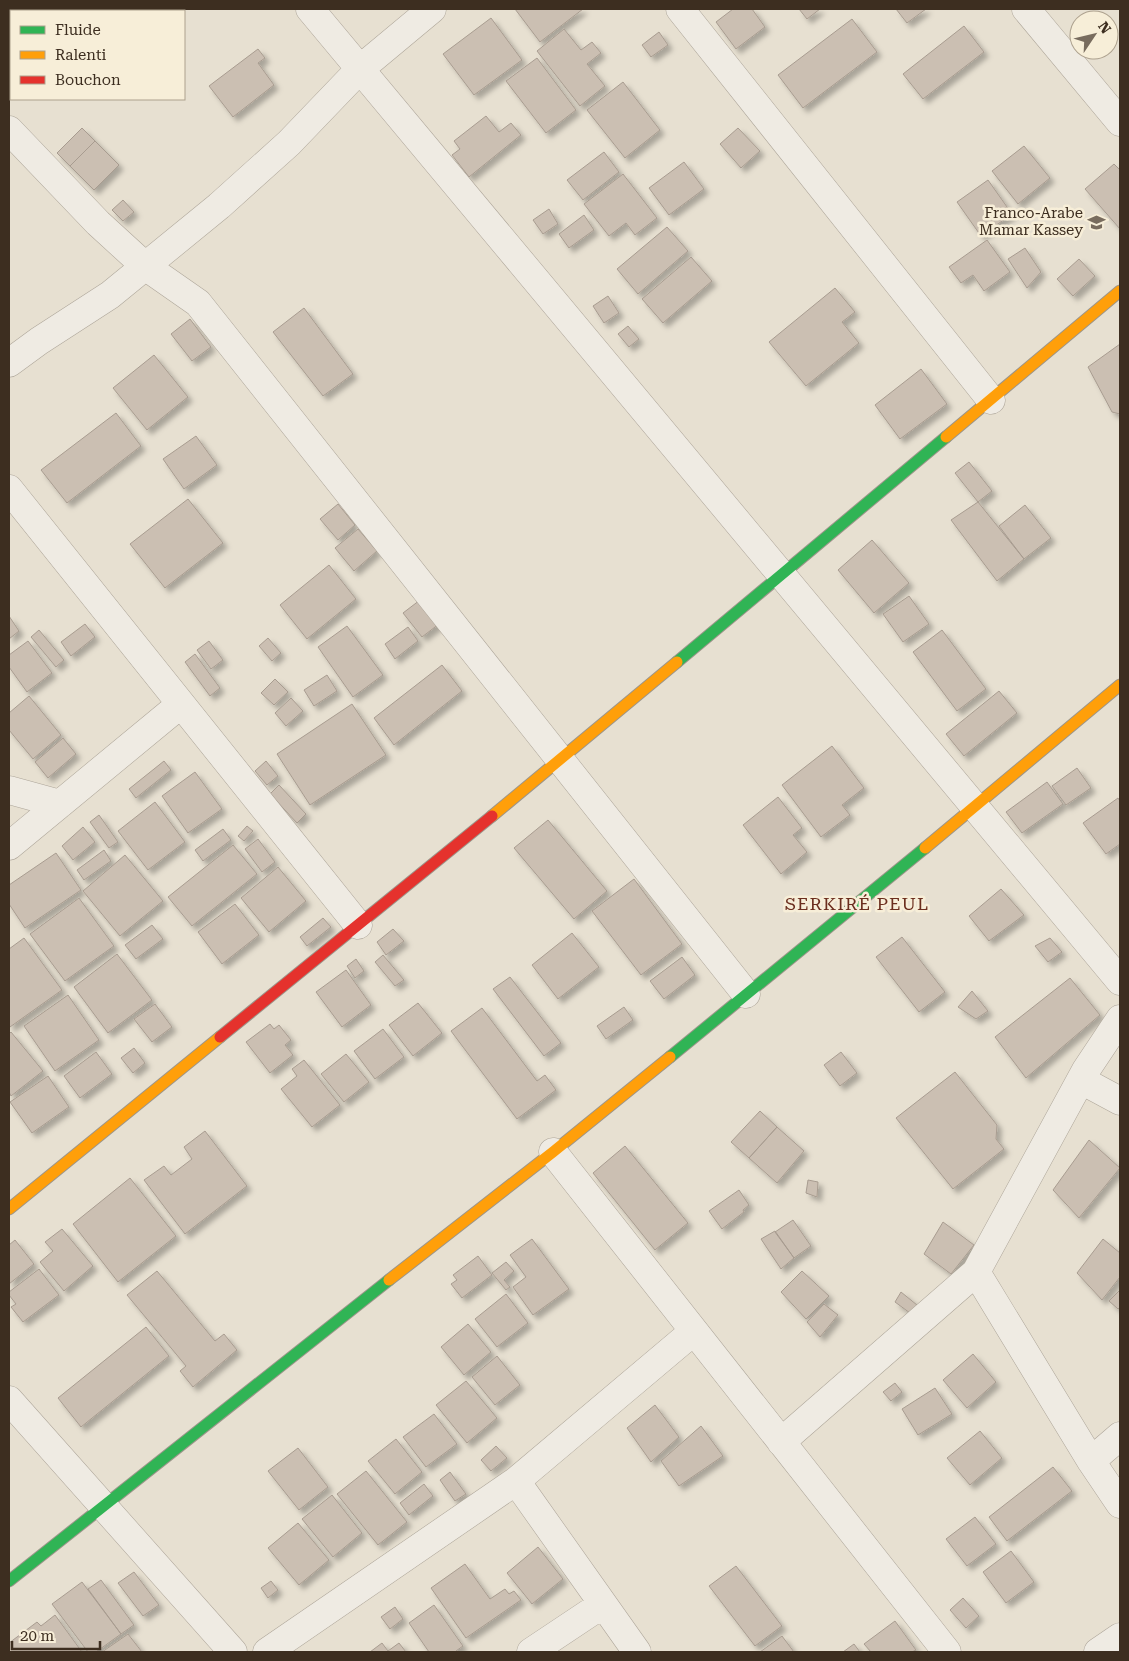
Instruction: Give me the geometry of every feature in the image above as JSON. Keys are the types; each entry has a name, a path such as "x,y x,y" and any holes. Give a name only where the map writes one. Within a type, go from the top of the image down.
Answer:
{"street":[{"path":"310,9 1120,981"},
{"path":"9,363 38,341 110,295 220,206 289,143 360,69 432,9"},
{"path":"680,9 991,400"},
{"path":"1026,9 1120,122"},
{"path":"9,130 98,223 145,266 198,303 746,994"},
{"path":"9,1210 560,760 1120,291"},
{"path":"9,488 358,925"},
{"path":"9,1581 553,1152 976,807 1120,685"},
{"path":"9,846 181,704"},
{"path":"9,790 60,804"},
{"path":"781,1442 976,1272 1081,1080 1120,1019"},
{"path":"1081,1080 1120,1101"},
{"path":"553,1152 947,1652"},
{"path":"976,1272 1091,1461 1120,1504"},
{"path":"267,1652 516,1481 694,1332"},
{"path":"9,1400 233,1652"},
{"path":"1091,1461 1120,1436"},
{"path":"516,1481 637,1652"},
{"path":"531,1652 603,1604"},
{"path":"1098,1652 1120,1637"}],"building":[{"path":"515,9 583,9 540,42"},
{"path":"733,9 752,9 765,27 736,49 716,22"},
{"path":"799,9 820,9 807,19"},
{"path":"896,9 926,9 907,23"},
{"path":"491,18 522,60 474,95 443,54"},
{"path":"852,19 877,52 803,108 778,75"},
{"path":"964,26 984,52 923,99 903,74"},
{"path":"564,29 581,50 592,42 601,53 587,64 605,86 580,106 537,51"},
{"path":"659,32 668,45 651,57 642,45"},
{"path":"258,49 265,58 258,63 274,85 233,117 209,86"},
{"path":"537,58 576,110 546,133 506,81"},
{"path":"623,82 660,130 625,158 587,110"},
{"path":"486,116 499,132 511,123 521,135 469,177 452,155 460,149 454,141"},
{"path":"82,128 95,141 70,166 57,153"},
{"path":"738,128 760,151 741,168 720,144"},
{"path":"95,141 119,165 94,190 70,166"},
{"path":"1024,146 1050,178 1018,204 992,171"},
{"path":"604,152 619,172 583,200 567,180"},
{"path":"684,162 704,189 669,215 649,188"},
{"path":"1114,164 1120,170 1120,229 1085,189"},
{"path":"623,174 657,218 635,235 626,223 609,236 584,204"},
{"path":"988,180 1012,214 981,236 957,202"},
{"path":"123,200 134,212 123,221 112,210"},
{"path":"549,209 558,224 543,234 533,220"},
{"path":"584,215 594,230 569,248 559,234"},
{"path":"667,227 688,251 638,294 617,269"},
{"path":"987,240 1010,272 984,291 973,275 961,283 949,267"},
{"path":"1025,248 1041,272 1027,288 1008,259"},
{"path":"691,257 712,281 663,323 642,299"},
{"path":"1079,259 1095,276 1073,296 1057,279"},
{"path":"835,288 855,312 842,322 859,343 806,386 769,342"},
{"path":"608,296 619,313 604,323 593,306"},
{"path":"304,308 353,374 323,396 273,332"},
{"path":"190,319 211,347 192,361 171,334"},
{"path":"628,326 639,339 629,347 618,334"},
{"path":"1120,344 1120,414 1112,412 1088,367"},
{"path":"154,355 188,397 147,430 113,388"},
{"path":"921,369 947,404 900,439 875,405"},
{"path":"116,413 141,446 67,503 41,470"},
{"path":"196,436 217,465 184,489 163,459"},
{"path":"969,462 992,491 978,502 955,473"},
{"path":"188,499 223,543 165,588 130,544"},
{"path":"978,502 1024,559 997,581 951,520"},
{"path":"338,504 355,525 338,540 320,519"},
{"path":"1025,505 1051,538 1024,559 999,526"},
{"path":"358,529 377,551 354,571 335,548"},
{"path":"872,540 909,583 874,613 838,570"},
{"path":"329,565 356,599 307,639 280,605"},
{"path":"909,596 929,624 903,642 883,614"},
{"path":"420,600 439,624 422,637 403,613"},
{"path":"9,616 19,631 9,639"},
{"path":"85,624 95,637 71,656 61,642"},
{"path":"347,626 383,675 353,697 318,647"},
{"path":"408,627 418,641 395,659 385,644"},
{"path":"39,630 64,660 56,667 31,637"},
{"path":"942,630 986,689 957,711 913,652"},
{"path":"268,638 281,653 272,661 259,646"},
{"path":"28,641 52,673 27,692 9,667 9,655"},
{"path":"209,641 223,660 211,669 197,650"},
{"path":"195,654 220,688 210,696 185,662"},
{"path":"442,665 462,691 394,745 374,718"},
{"path":"327,675 337,691 314,706 304,690"},
{"path":"275,679 288,692 274,705 261,693"},
{"path":"999,691 1017,713 964,756 946,734"},
{"path":"29,696 61,735 33,759 9,730 9,713"},
{"path":"291,698 303,711 286,726 275,713"},
{"path":"352,704 386,755 310,805 277,754"},
{"path":"63,738 76,754 48,778 35,762"},
{"path":"832,746 864,788 842,805 850,815 821,837 782,785"},
{"path":"164,761 171,770 136,798 129,789"},
{"path":"266,761 278,776 267,785 255,771"},
{"path":"1077,768 1091,788 1066,805 1052,786"},
{"path":"195,772 222,809 188,833 162,796"},
{"path":"1047,782 1063,804 1022,833 1006,812"},
{"path":"279,785 306,814 297,823 270,794"},
{"path":"778,797 802,828 793,835 807,852 781,874 743,825"},
{"path":"1118,798 1120,801 1120,844 1106,854 1083,823"},
{"path":"155,802 185,842 148,870 118,831"},
{"path":"99,815 118,842 109,848 90,822"},
{"path":"548,820 607,891 574,919 514,848"},
{"path":"247,826 253,831 244,841 238,836"},
{"path":"83,827 95,842 73,860 62,846"},
{"path":"223,829 231,840 203,861 195,850"},
{"path":"258,839 275,862 262,872 245,849"},
{"path":"233,845 257,874 192,926 168,897"},
{"path":"104,850 111,861 84,880 77,870"},
{"path":"56,853 81,890 25,928 9,904 9,885"},
{"path":"125,855 163,901 120,936 83,891"},
{"path":"278,867 306,901 269,932 241,898"},
{"path":"634,879 682,944 641,975 592,911"},
{"path":"1001,889 1024,915 989,941 969,916"},
{"path":"79,898 114,946 65,981 30,934"},
{"path":"235,904 259,935 222,964 198,932"},
{"path":"323,918 331,927 307,946 300,937"},
{"path":"152,925 163,939 136,959 125,945"},
{"path":"393,929 404,941 386,955 377,942"},
{"path":"572,933 599,967 558,999 532,965"},
{"path":"902,937 945,992 919,1012 876,957"},
{"path":"24,938 62,990 10,1027 9,949"},
{"path":"1050,938 1062,952 1048,962 1035,946"},
{"path":"117,954 152,1000 108,1033 74,987"},
{"path":"383,955 404,980 395,986 375,962"},
{"path":"682,957 695,975 664,999 650,981"},
{"path":"356,959 364,971 355,978 347,966"},
{"path":"346,970 371,1005 342,1027 316,992"},
{"path":"510,977 561,1043 544,1056 493,989"},
{"path":"1070,978 1100,1015 1026,1078 995,1037"},
{"path":"972,991 988,1011 976,1019 958,1007"},
{"path":"68,995 99,1040 55,1071 24,1026"},
{"path":"418,1003 442,1033 413,1056 389,1025"},
{"path":"155,1004 172,1027 152,1042 134,1019"},
{"path":"624,1007 633,1020 606,1039 597,1026"},
{"path":"482,1008 537,1081 545,1075 556,1090 517,1119 451,1031"},
{"path":"270,1024 274,1029 279,1025 291,1040 285,1045 293,1055 270,1073 246,1042"},
{"path":"383,1029 404,1057 375,1079 354,1051"},
{"path":"11,1032 43,1071 11,1096 9,1092 9,1034"},
{"path":"134,1048 145,1063 133,1073 121,1058"},
{"path":"96,1052 112,1074 80,1098 64,1076"},
{"path":"841,1052 857,1073 840,1086 824,1065"},
{"path":"346,1054 369,1082 344,1102 321,1074"},
{"path":"304,1060 340,1105 312,1127 281,1089 297,1076 292,1069"},
{"path":"955,1072 997,1125 996,1139 1004,1149 953,1189 896,1118"},
{"path":"48,1076 69,1107 32,1133 10,1102"},
{"path":"760,1111 777,1127 749,1158 731,1142"},
{"path":"777,1127 804,1151 777,1183 749,1158"},
{"path":"205,1131 247,1186 185,1234 144,1180 164,1166 171,1175 192,1159 184,1147"},
{"path":"1089,1140 1120,1168 1079,1218 1053,1190"},
{"path":"625,1146 688,1223 655,1250 593,1173"},
{"path":"130,1178 176,1236 118,1282 73,1224"},
{"path":"808,1180 818,1182 817,1197 806,1193"},
{"path":"739,1190 749,1205 743,1210 744,1212 722,1229 709,1211"},
{"path":"793,1220 811,1246 794,1258 775,1232"},
{"path":"943,1222 974,1245 951,1274 924,1254"},
{"path":"62,1229 93,1266 64,1291 40,1262 53,1251 45,1242"},
{"path":"775,1231 794,1258 781,1269 761,1239"},
{"path":"532,1239 569,1289 533,1315 513,1287 526,1277 510,1255"},
{"path":"1103,1239 1120,1253 1120,1277 1102,1300 1077,1273"},
{"path":"15,1240 34,1264 9,1284 9,1245"},
{"path":"478,1256 492,1275 462,1298 451,1284 457,1280 453,1275"},
{"path":"506,1262 514,1271 504,1280 510,1287 506,1290 492,1273"},
{"path":"39,1269 59,1295 23,1322 11,1307 16,1304 9,1295 9,1292"},
{"path":"157,1271 215,1341 224,1334 237,1350 193,1387 180,1371 186,1366 127,1295"},
{"path":"802,1271 829,1296 806,1319 781,1292"},
{"path":"1120,1290 1120,1307 1118,1309 1109,1301"},
{"path":"901,1292 917,1305 910,1313 895,1302"},
{"path":"506,1294 528,1323 497,1347 475,1319"},
{"path":"824,1304 838,1315 820,1337 807,1322"},
{"path":"468,1324 491,1352 464,1375 441,1347"},
{"path":"146,1327 169,1356 81,1427 58,1398"},
{"path":"973,1354 996,1382 967,1408 943,1380"},
{"path":"497,1356 520,1385 495,1405 472,1377"},
{"path":"466,1381 497,1418 467,1443 436,1405"},
{"path":"895,1383 902,1392 891,1401 883,1392"},
{"path":"935,1388 952,1414 918,1435 902,1409"},
{"path":"655,1405 679,1437 651,1462 627,1428"},
{"path":"434,1414 457,1444 426,1467 403,1437"},
{"path":"701,1426 723,1456 679,1486 661,1461"},
{"path":"980,1431 1002,1458 970,1485 947,1458"},
{"path":"396,1439 422,1472 395,1494 368,1461"},
{"path":"496,1446 507,1458 491,1471 481,1460"},
{"path":"298,1448 328,1487 299,1510 268,1471"},
{"path":"1053,1467 1072,1491 1007,1541 989,1517"},
{"path":"366,1471 407,1522 378,1545 337,1494"},
{"path":"450,1472 466,1494 455,1501 440,1480"},
{"path":"424,1484 433,1496 409,1515 400,1503"},
{"path":"332,1495 362,1533 333,1557 302,1519"},
{"path":"975,1517 996,1544 967,1566 946,1539"},
{"path":"298,1523 329,1560 299,1585 268,1548"},
{"path":"538,1547 563,1579 532,1604 507,1573"},
{"path":"1011,1551 1034,1582 1006,1603 983,1572"},
{"path":"465,1564 490,1599 505,1589 509,1594 514,1591 521,1600 466,1638 431,1588"},
{"path":"736,1566 782,1626 755,1646 709,1586"},
{"path":"134,1572 159,1605 143,1616 118,1583"},
{"path":"101,1580 134,1625 121,1634 88,1589"},
{"path":"271,1581 278,1590 268,1598 261,1588"},
{"path":"82,1582 121,1634 96,1652 88,1652 52,1604"},
{"path":"963,1598 979,1616 966,1628 950,1610"},
{"path":"434,1605 463,1646 457,1652 429,1652 409,1623"},
{"path":"395,1607 403,1619 390,1629 381,1617"},
{"path":"55,1615 82,1652 9,1652 9,1643 37,1622 41,1626"},
{"path":"895,1621 916,1650 912,1652 871,1652 864,1644"},
{"path":"128,1634 142,1652 102,1652"},
{"path":"782,1636 794,1652 760,1652"},
{"path":"382,1643 388,1651 399,1643 406,1652 370,1652"},
{"path":"854,1644 860,1652 843,1652"}],"traffic: fast":[{"path":"677,662 946,437"},
{"path":"670,1057 925,848"},
{"path":"9,1581 389,1280"}],"traffic: slow":[{"path":"946,437 1120,291"},
{"path":"492,816 677,662"},
{"path":"925,848 1120,685"},
{"path":"9,1209 220,1037"},
{"path":"389,1280 553,1152 670,1057"}],"traffic: jam":[{"path":"220,1037 492,816"}],"place":[{"name":"Franco-Arabe Mamar Kassey","path":"1097,222"}],"district":[{"name":"SERKIRÉ PEUL","path":"857,903"}]}
